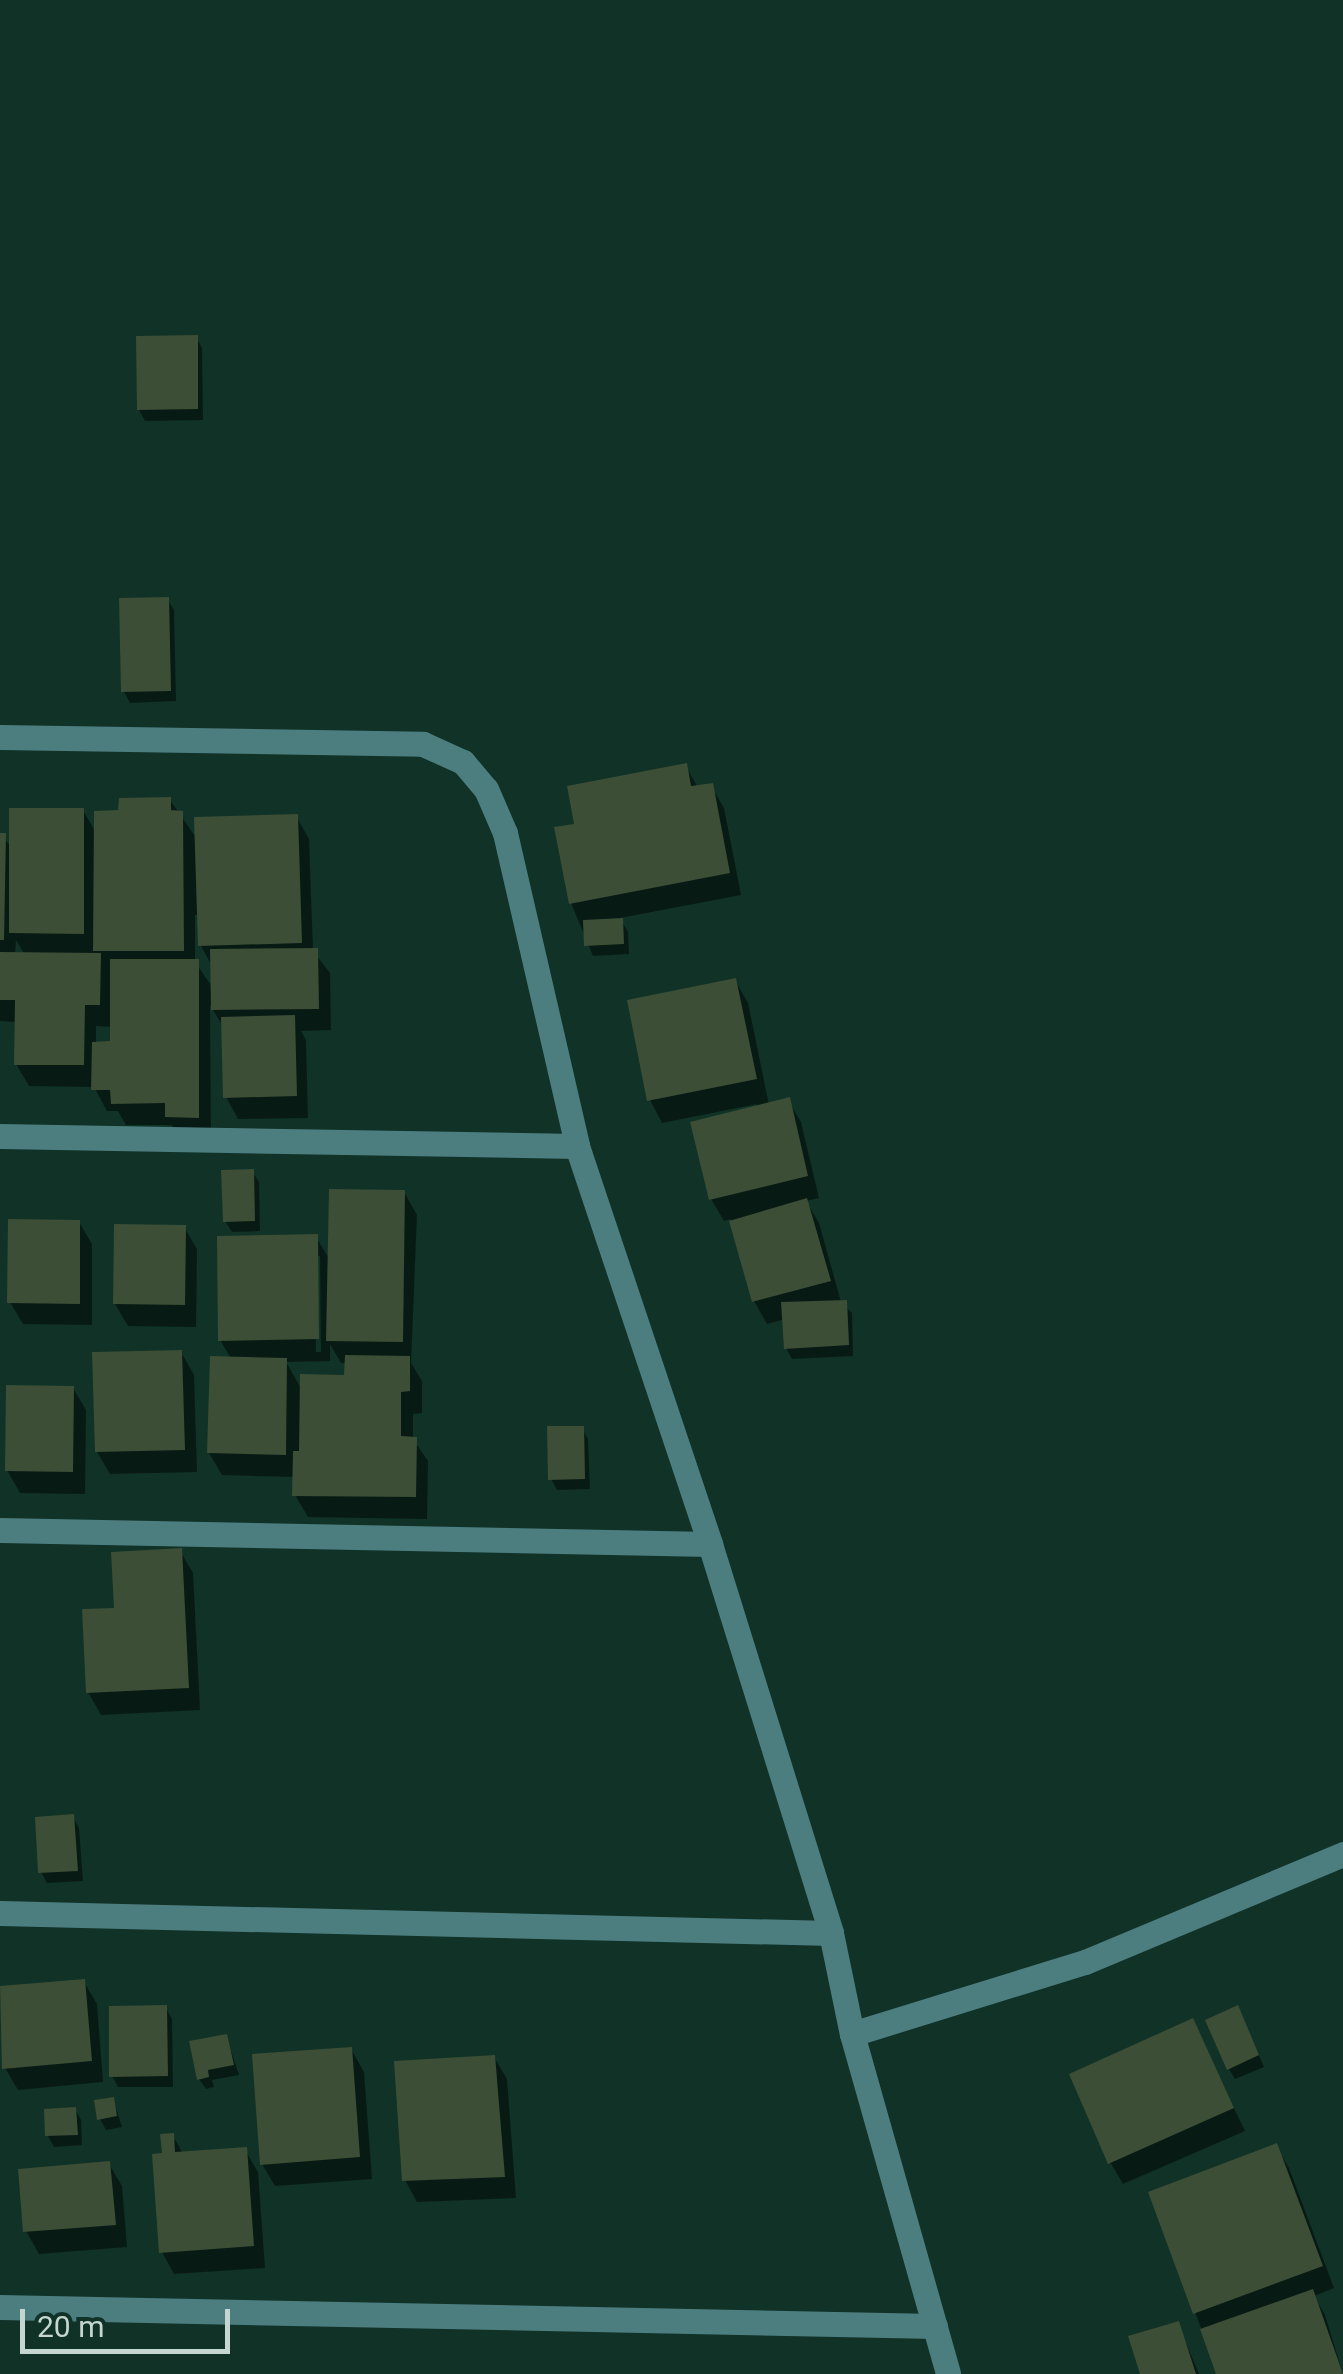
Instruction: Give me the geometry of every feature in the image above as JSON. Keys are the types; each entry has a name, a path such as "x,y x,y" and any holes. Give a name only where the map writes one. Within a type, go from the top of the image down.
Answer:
{"street":[{"path":"0,737 423,744 464,762 486,789 505,833 577,1146 710,1544 831,1933 852,2034 948,2374"},
{"path":"0,1136 577,1146"},
{"path":"0,1530 710,1544"},
{"path":"852,2034 1085,1962 1343,1854"},
{"path":"0,1913 831,1933"},
{"path":"0,2307 935,2326"}],"building":[{"path":"198,335 198,409 137,410 136,336"},
{"path":"169,597 171,691 121,692 119,598"},
{"path":"687,763 691,786 713,783 730,873 569,904 554,827 574,824 567,786"},
{"path":"171,797 171,810 183,811 184,951 93,951 94,811 118,810 119,798"},
{"path":"9,808 84,808 84,934 9,933"},
{"path":"298,814 302,943 198,946 194,817"},
{"path":"0,833 6,833 4,940 0,940"},
{"path":"623,918 624,944 584,946 583,920"},
{"path":"318,948 319,1009 211,1010 210,949"},
{"path":"0,952 101,953 100,1005 85,1005 84,1065 14,1065 15,1000 0,1000"},
{"path":"110,959 199,959 199,1118 165,1117 165,1103 111,1104 110,1090 91,1090 92,1042 110,1041"},
{"path":"736,978 757,1079 647,1101 627,1000"},
{"path":"295,1015 297,1096 223,1098 221,1017"},
{"path":"790,1097 808,1176 709,1200 690,1122"},
{"path":"254,1169 255,1221 223,1222 221,1170"},
{"path":"329,1189 405,1190 403,1342 326,1341"},
{"path":"807,1198 831,1281 752,1302 729,1221"},
{"path":"8,1219 80,1220 80,1304 7,1303"},
{"path":"114,1224 186,1225 185,1305 113,1304"},
{"path":"318,1234 319,1339 218,1341 217,1236"},
{"path":"847,1300 849,1345 784,1349 781,1302"},
{"path":"182,1350 185,1450 95,1452 92,1352"},
{"path":"345,1355 410,1356 410,1391 401,1392 401,1436 417,1437 416,1497 292,1496 293,1451 299,1451 300,1374 344,1375"},
{"path":"210,1356 287,1358 286,1455 207,1453"},
{"path":"6,1385 74,1386 73,1472 5,1471"},
{"path":"547,1426 584,1426 585,1479 548,1480"},
{"path":"182,1548 189,1688 86,1693 82,1609 114,1608 111,1552"},
{"path":"74,1814 78,1871 38,1873 35,1817"},
{"path":"85,1979 92,2061 2,2069 0,1986"},
{"path":"167,2005 168,2076 109,2077 109,2006"},
{"path":"1238,2005 1259,2055 1227,2070 1205,2020"},
{"path":"1193,2018 1234,2108 1108,2164 1069,2074"},
{"path":"227,2034 234,2065 208,2070 209,2077 197,2080 189,2041"},
{"path":"352,2047 360,2157 260,2165 252,2054"},
{"path":"495,2055 505,2177 402,2181 394,2061"},
{"path":"114,2097 117,2116 97,2120 94,2100"},
{"path":"76,2107 78,2135 45,2136 44,2109"},
{"path":"174,2133 175,2152 247,2147 254,2246 159,2253 152,2154 162,2153 160,2134"},
{"path":"1277,2143 1323,2266 1193,2314 1148,2192"},
{"path":"110,2161 116,2225 23,2232 18,2169"},
{"path":"1313,2289 1343,2374 1216,2374 1200,2329"},
{"path":"1179,2321 1196,2374 1140,2374 1128,2336"}]}
